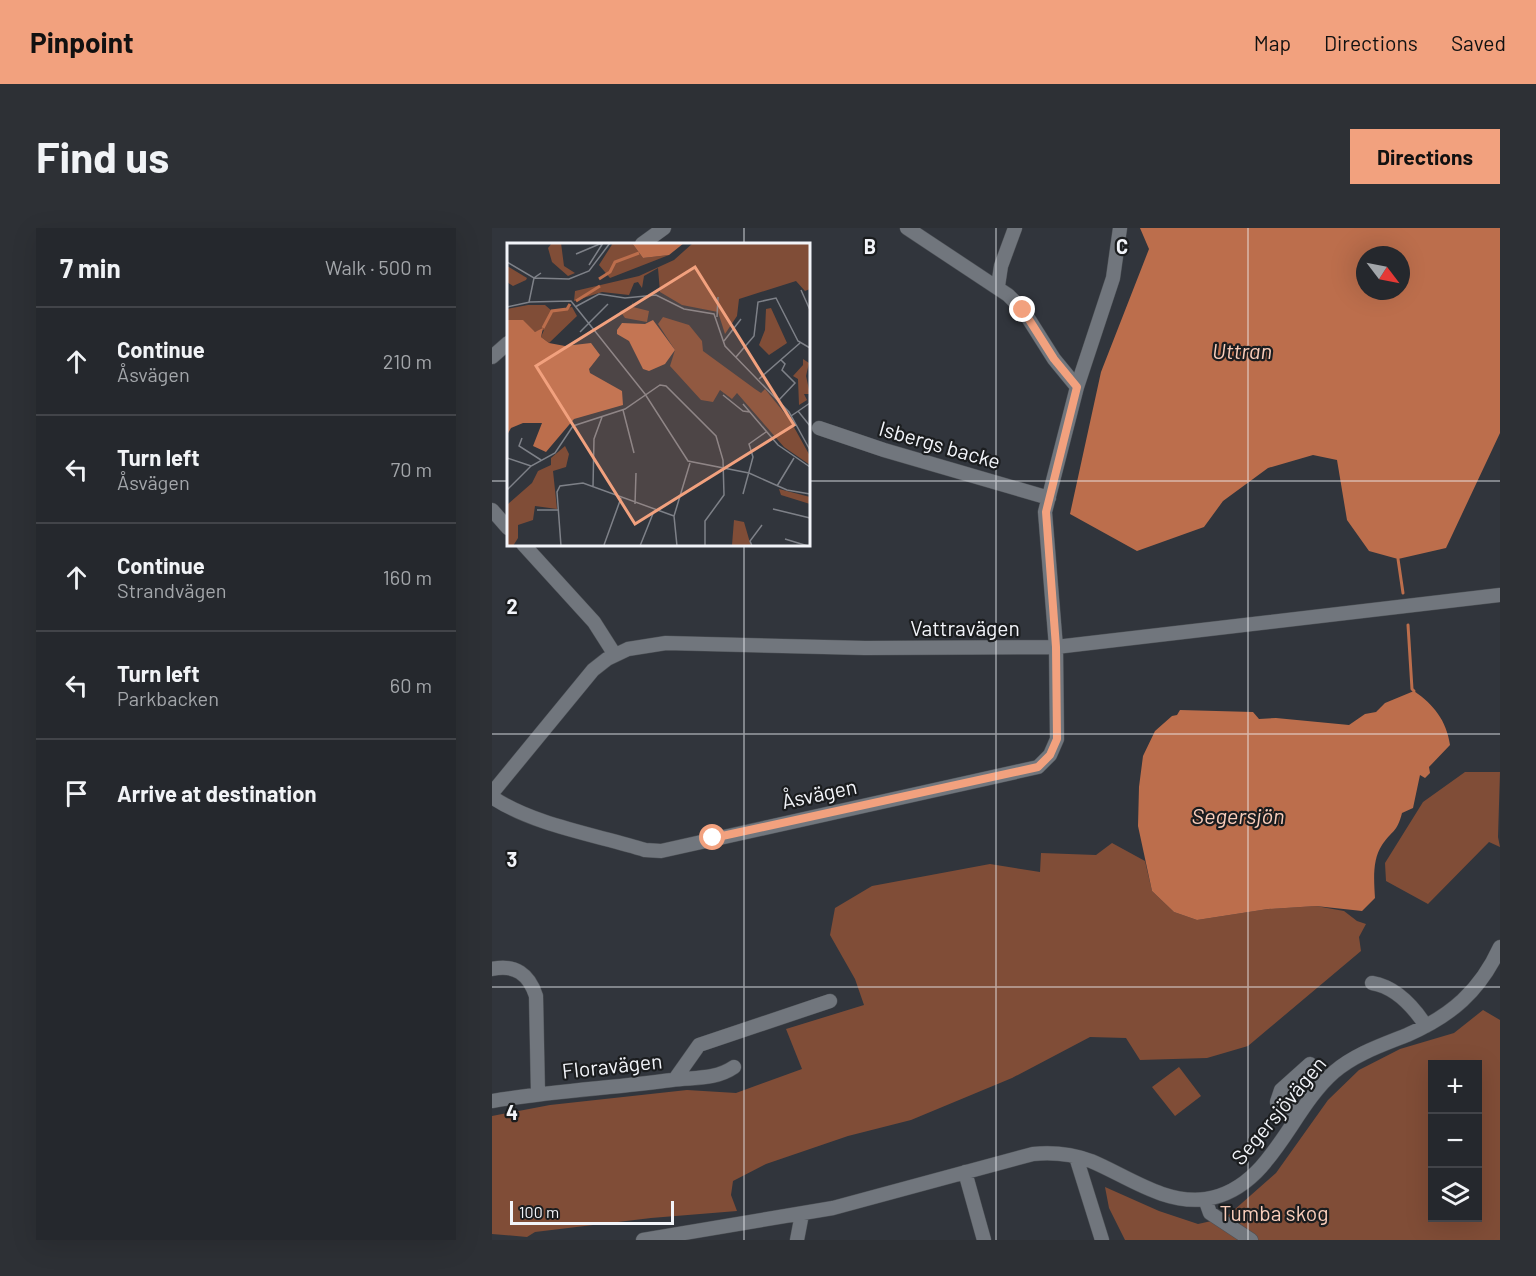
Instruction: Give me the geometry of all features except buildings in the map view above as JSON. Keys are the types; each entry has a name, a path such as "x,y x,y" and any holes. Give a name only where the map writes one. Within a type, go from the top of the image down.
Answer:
{"street":[{"path":"646,237 664,228"},
{"path":"907,228 998,286 1023,310 1054,359 1077,387"},
{"path":"998,286 1015,228"},
{"name":"Åsvägen","path":"492,795 510,808 534,817 645,850 661,850 1038,767 1050,755 1057,739 1056,647 1046,541 1046,512 1077,387 1113,278 1120,228"},
{"path":"493,354 507,344"},
{"name":"Isbergs backe","path":"819,428 884,450 1049,498"},
{"path":"492,510 507,527"},
{"path":"525,546 594,622 615,655"},
{"name":"Vattravägen","path":"492,795 593,670 615,655 643,646 666,643 865,648 1056,647 1500,595"},
{"name":"Segersjövägen","path":"643,1240 703,1235 802,1214 1033,1154 1055,1153 1076,1157 1174,1198 1205,1199 1227,1194 1254,1175 1326,1080 1342,1066 1368,1051 1449,1014 1474,992 1500,947"},
{"path":"492,969 507,968 519,971 532,983 536,996 538,1093"},
{"path":"1372,983 1390,988 1412,1007 1426,1026"},
{"path":"675,1079 699,1045 830,1001"},
{"path":"1299,1113 1277,1102 1281,1090 1310,1064"},
{"name":"Floravägen","path":"492,1101 538,1093 626,1087 723,1074 734,1066"},
{"path":"1076,1157 1102,1240"},
{"path":"965,1172 984,1240"},
{"path":"1205,1199 1210,1213 1251,1240"},
{"path":"797,1240 802,1214"}],"green space":[{"path":"1465,772 1500,772 1498,837 1500,847 1489,842 1428,904 1386,881 1385,863 1423,802"},
{"path":"1112,843 1145,861 1152,891 1174,912 1197,920 1268,909 1316,906 1344,911 1357,921 1366,924 1359,937 1361,951 1248,1046 1207,1058 1140,1060 1126,1038 1090,1037 1012,1078 911,1120 848,1136 766,1164 733,1181 731,1195 737,1211 651,1218 535,1232 527,1237 492,1234 492,1116 550,1105 687,1090 736,1093 802,1069 786,1029 864,1005 855,979 830,935 835,908 872,886 990,864 1040,872 1041,853 1096,855"},
{"name":"Tumba skog","path":"1483,1010 1500,1020 1500,1240 1125,1240 1109,1208 1105,1187 1159,1211 1198,1224 1225,1218 1276,1173 1328,1100 1359,1070 1400,1049 1454,1033"},
{"path":"1179,1067 1201,1096 1175,1116 1152,1087"}],"water":[{"name":"Uttran","path":"1140,228 1500,228 1500,433 1446,548 1398,559 1369,551 1347,520 1337,460 1313,455 1268,468 1223,501 1204,527 1137,551 1070,514 1101,372 1149,249"},
{"name":"Segersjön","path":"1414,691 1438,714 1446,728 1450,745 1429,767 1430,773 1425,778 1420,775 1413,808 1402,813 1396,828 1379,851 1374,871 1375,898 1362,911 1316,906 1268,909 1197,920 1174,912 1152,891 1138,826 1139,787 1143,756 1155,731 1172,716 1177,715 1180,710 1253,712 1259,719 1276,718 1349,725 1365,714 1376,712 1385,703"}],"waterway":[{"path":"1398,559 1403,593"},
{"path":"1408,625 1412,689 1414,691"}],"route":[{"path":"713,838 1038,767 1050,755 1057,739 1056,647 1046,541 1046,512 1077,387 1054,359 1023,310"}]}
